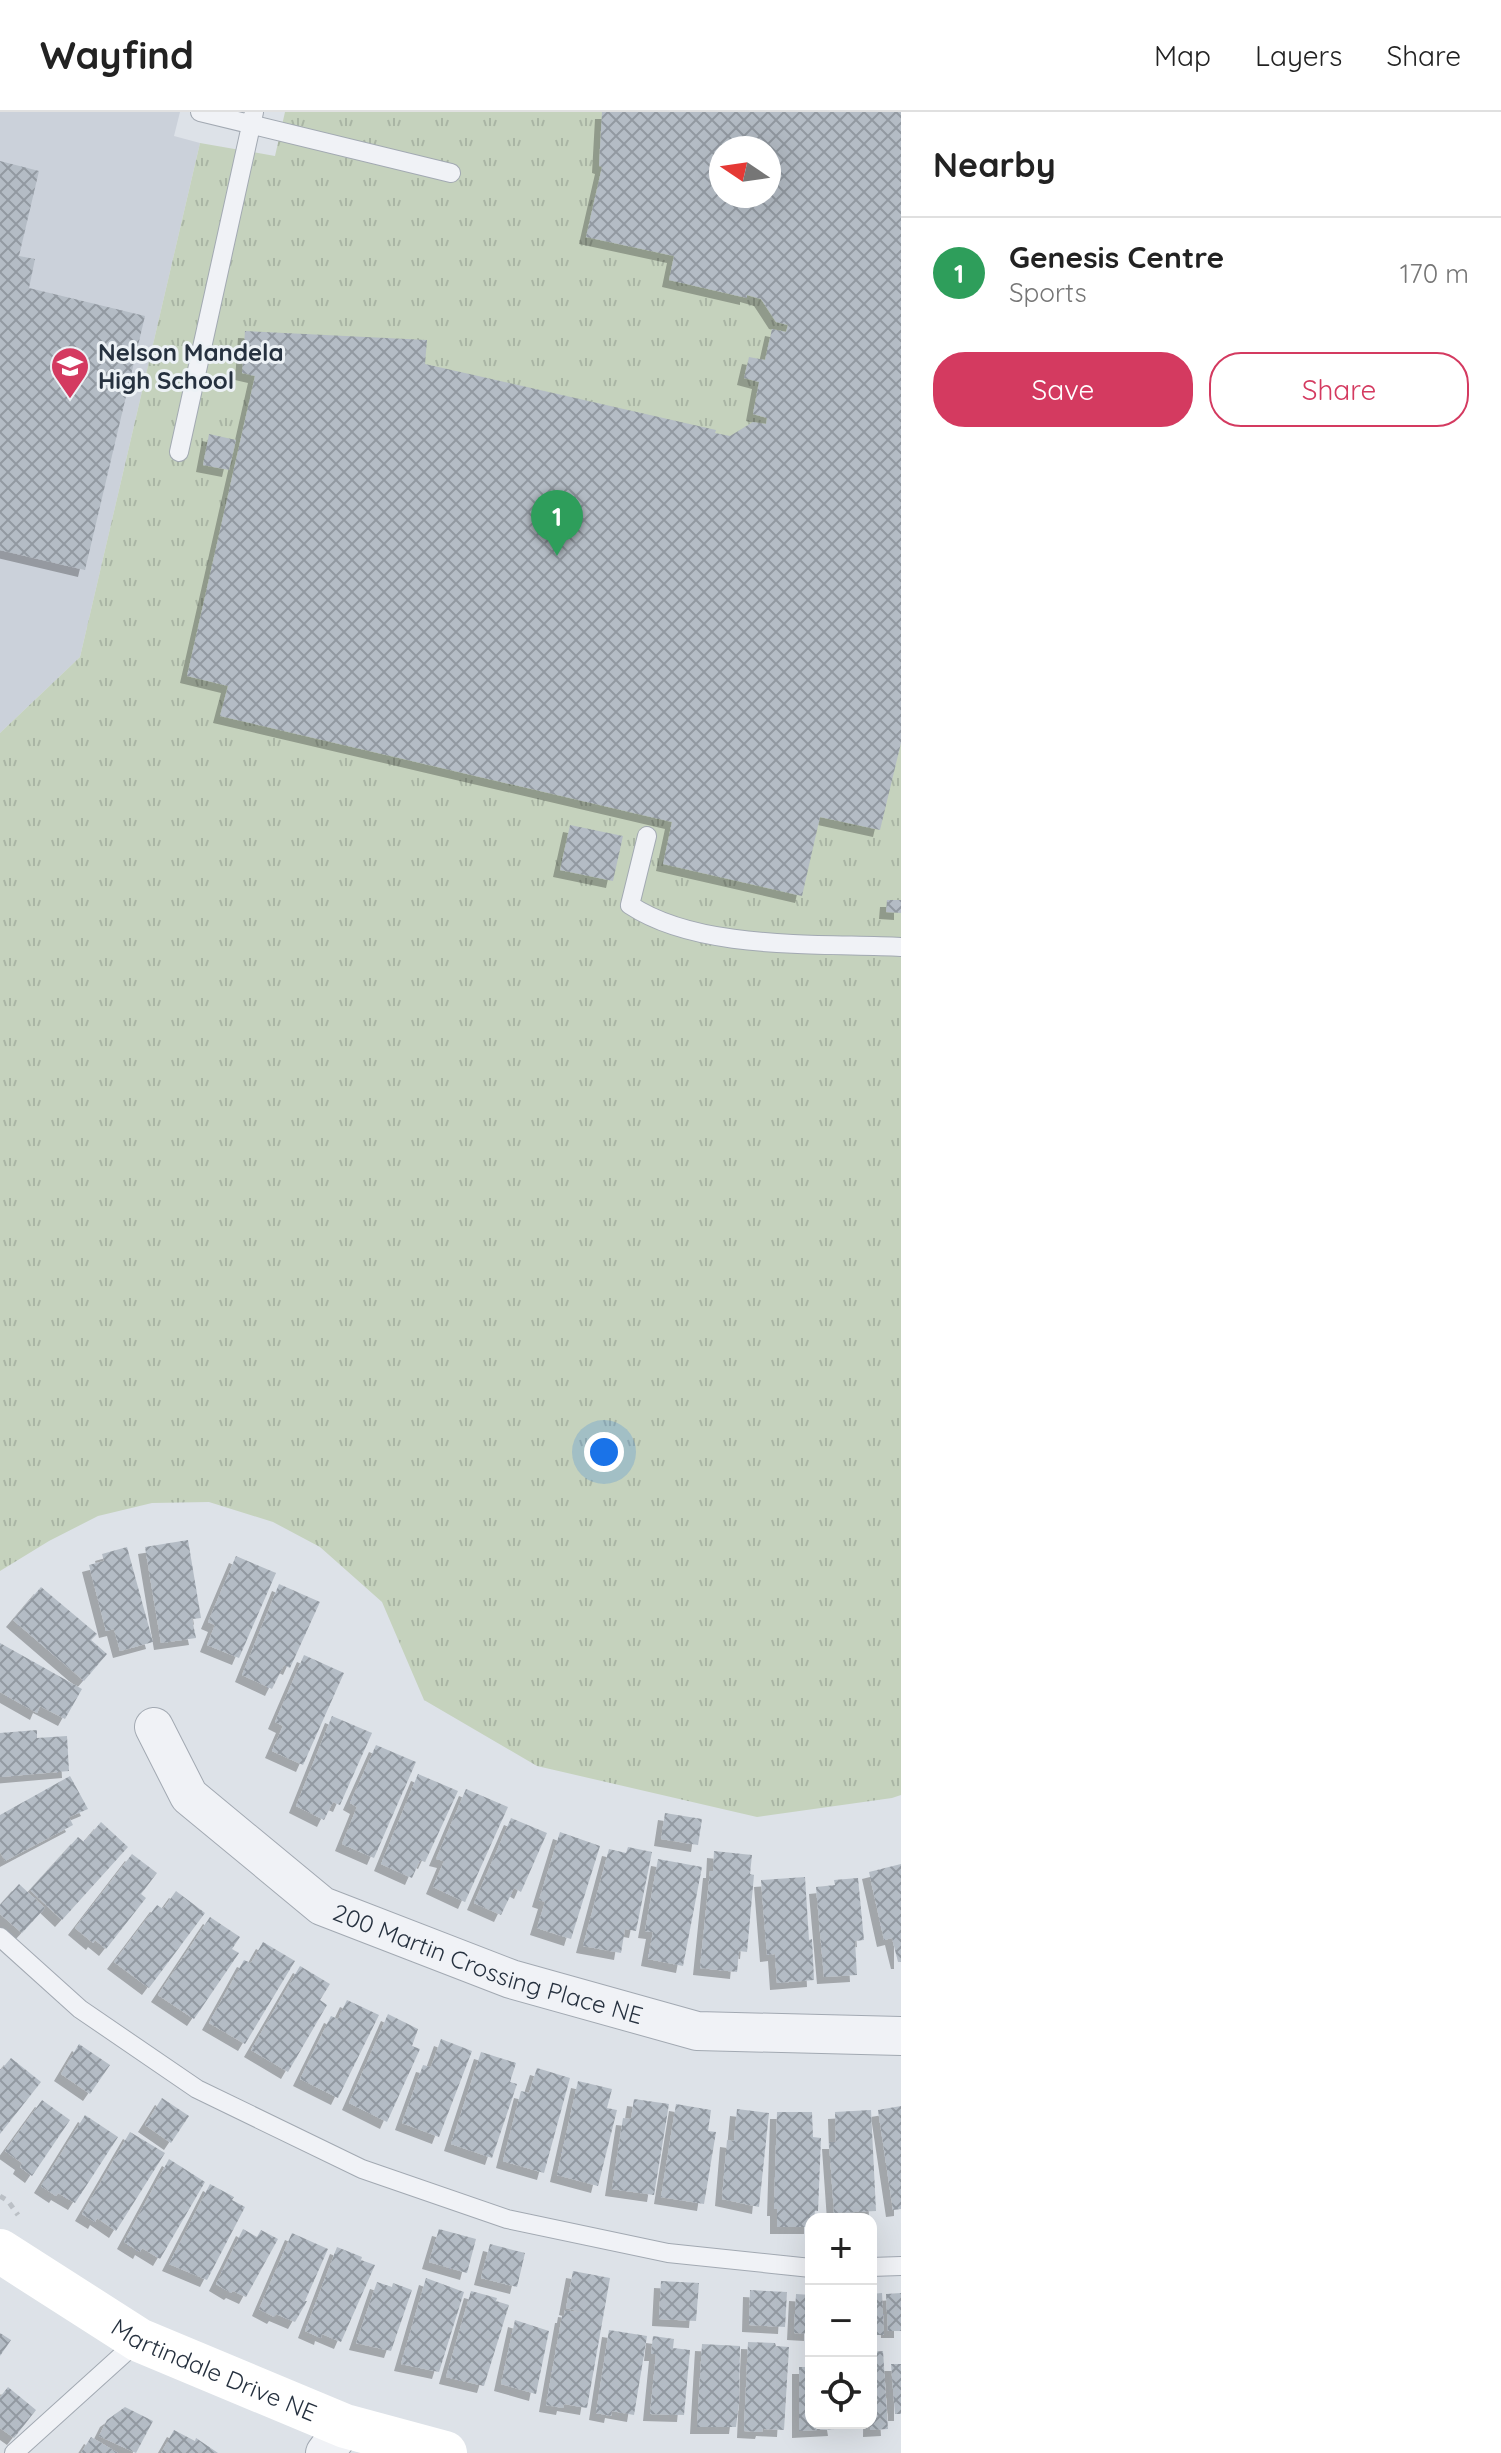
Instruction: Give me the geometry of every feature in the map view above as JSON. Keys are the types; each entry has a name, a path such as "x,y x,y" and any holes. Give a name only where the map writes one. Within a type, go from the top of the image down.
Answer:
{"street":[{"name":"200 Martin Crossing Place NE","path":"154,1727 189,1796 322,1906 511,1979 697,2031 901,2036"},
{"name":"Martindale Drive NE","path":"10,2235 139,2340 335,2439 445,2453"}],"lane":[{"path":"207,113 253,118 451,173"},
{"path":"179,452 253,118"},
{"path":"647,836 630,905 653,920 722,939 901,947"},
{"path":"0,1937 80,2009 197,2089 362,2169 507,2219 668,2253 805,2267"},
{"path":"877,2267 901,2266"},
{"path":"14,2453 139,2340"}],"path":[{"path":"0,2196 8,2201 10,2235"}],"shaded area":[{"name":"Nelson Mandela High School","path":"0,112 180,112 174,136 200,143 80,657 0,733"}],"green space":[{"path":"285,112 901,112 901,1795 757,1817 537,1766 424,1700 382,1602 320,1547 273,1522 209,1502 152,1503 98,1516 0,1571 0,733 80,657 200,143 275,156"}],"building":[{"path":"602,112 901,112 901,743 880,830 820,817 802,896 663,864 672,822 220,716 228,686 187,676 255,376 242,373 245,331 427,340 425,364 716,430 715,433 730,436 753,422 766,424 767,418 753,414 759,382 744,378 749,357 765,360 772,329 786,332 788,325 776,322 761,299 669,280 674,256 586,237 602,167 599,166"},
{"path":"0,161 39,171 19,256 35,259 29,288 145,316 85,570 0,550"},
{"path":"209,434 236,440 229,470 203,465"},
{"path":"570,825 623,836 613,881 560,870"},
{"path":"887,900 901,900 901,913 886,912"},
{"path":"188,1540 201,1618 192,1619 196,1638 161,1643 145,1547"},
{"path":"127,1547 153,1642 120,1651 114,1629 106,1631 89,1565 104,1561 102,1554"},
{"path":"236,1556 276,1573 239,1658 207,1645 215,1625 208,1622"},
{"path":"279,1584 320,1602 290,1668 284,1665 272,1689 242,1675"},
{"path":"41,1587 97,1634 91,1640 107,1654 84,1681 13,1620"},
{"path":"0,1643 82,1689 65,1719 40,1706 37,1713 0,1692"},
{"path":"304,1655 344,1673 303,1765 272,1751 283,1726 275,1722"},
{"path":"332,1716 372,1733 340,1805 333,1802 324,1820 296,1806"},
{"path":"37,1730 37,1738 67,1736 69,1771 0,1777 0,1733"},
{"path":"376,1745 416,1762 374,1858 342,1844 357,1807 350,1803"},
{"path":"418,1774 458,1791 425,1862 420,1860 412,1878 381,1864"},
{"path":"70,1776 88,1809 69,1817 73,1825 5,1861 0,1852 0,1815"},
{"path":"466,1789 508,1807 465,1902 433,1887 444,1861 436,1859"},
{"path":"665,1813 702,1819 698,1845 661,1839"},
{"path":"511,1818 547,1833 521,1892 514,1888 501,1915 474,1903"},
{"path":"101,1822 128,1847 62,1920 30,1890 78,1837 84,1842"},
{"path":"560,1832 600,1846 571,1939 537,1928 545,1902 539,1900"},
{"path":"628,1847 652,1852 636,1931 625,1929 621,1953 583,1946 609,1849 626,1853"},
{"path":"714,1851 752,1855 750,1874 754,1875 747,1952 739,1951 737,1972 700,1968"},
{"path":"132,1854 157,1873 141,1894 146,1898 106,1949 75,1928"},
{"path":"658,1859 702,1867 683,1966 648,1959 653,1932 645,1931"},
{"path":"901,1864 901,1962 898,1962 892,1938 884,1940 869,1872"},
{"path":"805,1877 814,1980 777,1983 775,1954 767,1955 761,1880"},
{"path":"858,1878 864,1940 855,1941 857,1975 824,1977 816,1887 835,1885 834,1880"},
{"path":"19,1884 45,1908 22,1933 0,1914 0,1905"},
{"path":"176,1891 205,1913 149,1988 114,1962 157,1905 163,1909"},
{"path":"210,1917 240,1937 232,1949 239,1953 194,2019 158,1995"},
{"path":"263,1942 295,1961 245,2044 209,2023 244,1960 251,1963"},
{"path":"300,1966 330,1984 320,2000 327,2005 288,2072 251,2050"},
{"path":"347,2000 379,2015 338,2098 300,2079 331,2016 338,2019"},
{"path":"388,2014 418,2029 412,2046 420,2049 387,2122 349,2103"},
{"path":"441,2039 472,2051 439,2137 402,2123 423,2065 431,2067"},
{"path":"79,2044 110,2065 90,2094 61,2074"},
{"path":"481,2052 516,2063 510,2082 517,2084 492,2158 451,2144"},
{"path":"11,2058 41,2082 0,2134 0,2071"},
{"path":"537,2068 570,2078 544,2173 503,2161 521,2091 529,2093"},
{"path":"578,2081 612,2089 607,2108 617,2110 598,2186 557,2175"},
{"path":"162,2098 189,2116 171,2143 145,2125"},
{"path":"634,2099 669,2104 654,2195 612,2189 623,2118 631,2119"},
{"path":"42,2100 70,2120 32,2176 20,2167 22,2163 5,2151"},
{"path":"676,2104 711,2110 708,2131 716,2132 704,2204 661,2197"},
{"path":"901,2106 901,2209 893,2210 878,2110"},
{"path":"737,2109 769,2113 759,2207 722,2199 727,2140 734,2141"},
{"path":"871,2110 876,2211 834,2213 829,2142 836,2142 835,2112"},
{"path":"777,2112 812,2112 813,2137 821,2138 818,2211 805,2213 805,2227 777,2227 777,2209 774,2209"},
{"path":"85,2115 118,2137 75,2203 41,2186"},
{"path":"130,2132 165,2153 116,2231 97,2218 95,2222 82,2214"},
{"path":"169,2159 205,2182 160,2259 124,2242"},
{"path":"210,2184 245,2207 207,2280 169,2264"},
{"path":"243,2229 257,2237 261,2230 278,2239 246,2297 216,2284"},
{"path":"439,2229 476,2239 467,2273 429,2262"},
{"path":"292,2233 328,2249 295,2322 276,2314 274,2317 259,2309"},
{"path":"490,2244 525,2253 517,2287 481,2278"},
{"path":"337,2247 375,2265 341,2342 305,2331"},
{"path":"573,2271 610,2278 587,2408 546,2405 562,2316 565,2310 585,2313 566,2308"},
{"path":"426,2278 464,2292 439,2372 401,2364"},
{"path":"661,2281 699,2283 696,2321 659,2319"},
{"path":"377,2282 392,2287 393,2283 412,2290 391,2351 356,2343"},
{"path":"750,2290 787,2292 785,2327 749,2325"},
{"path":"471,2291 497,2298 496,2301 509,2305 484,2386 446,2377"},
{"path":"877,2293 882,2293 884,2335 877,2335"},
{"path":"901,2293 901,2331 888,2331 886,2294"},
{"path":"796,2294 805,2295 805,2334 794,2333"},
{"path":"515,2320 549,2331 536,2394 501,2384"},
{"path":"609,2330 647,2336 634,2415 612,2411 611,2416 596,2413"},
{"path":"0,2333 11,2340 0,2356"},
{"path":"653,2336 674,2339 673,2348 690,2350 684,2415 650,2414 656,2354 651,2354"},
{"path":"748,2342 789,2347 784,2430 744,2431"},
{"path":"702,2344 740,2346 736,2427 697,2427"},
{"path":"883,2351 888,2429 870,2430 877,2429 877,2352"},
{"path":"891,2364 901,2364 901,2414 895,2414"},
{"path":"799,2367 805,2367 805,2429 835,2429 799,2431"},
{"path":"8,2387 36,2410 14,2438 0,2428 0,2397"},
{"path":"125,2407 153,2421 136,2453 99,2436 107,2420"},
{"path":"174,2430 195,2441 196,2438 218,2453 161,2453"},
{"path":"91,2437 118,2453 81,2453"}],"place":[{"name":"Nelson Mandela High School","path":"70,400"},
{"name":"Genesis Centre","path":"557,556"}]}
